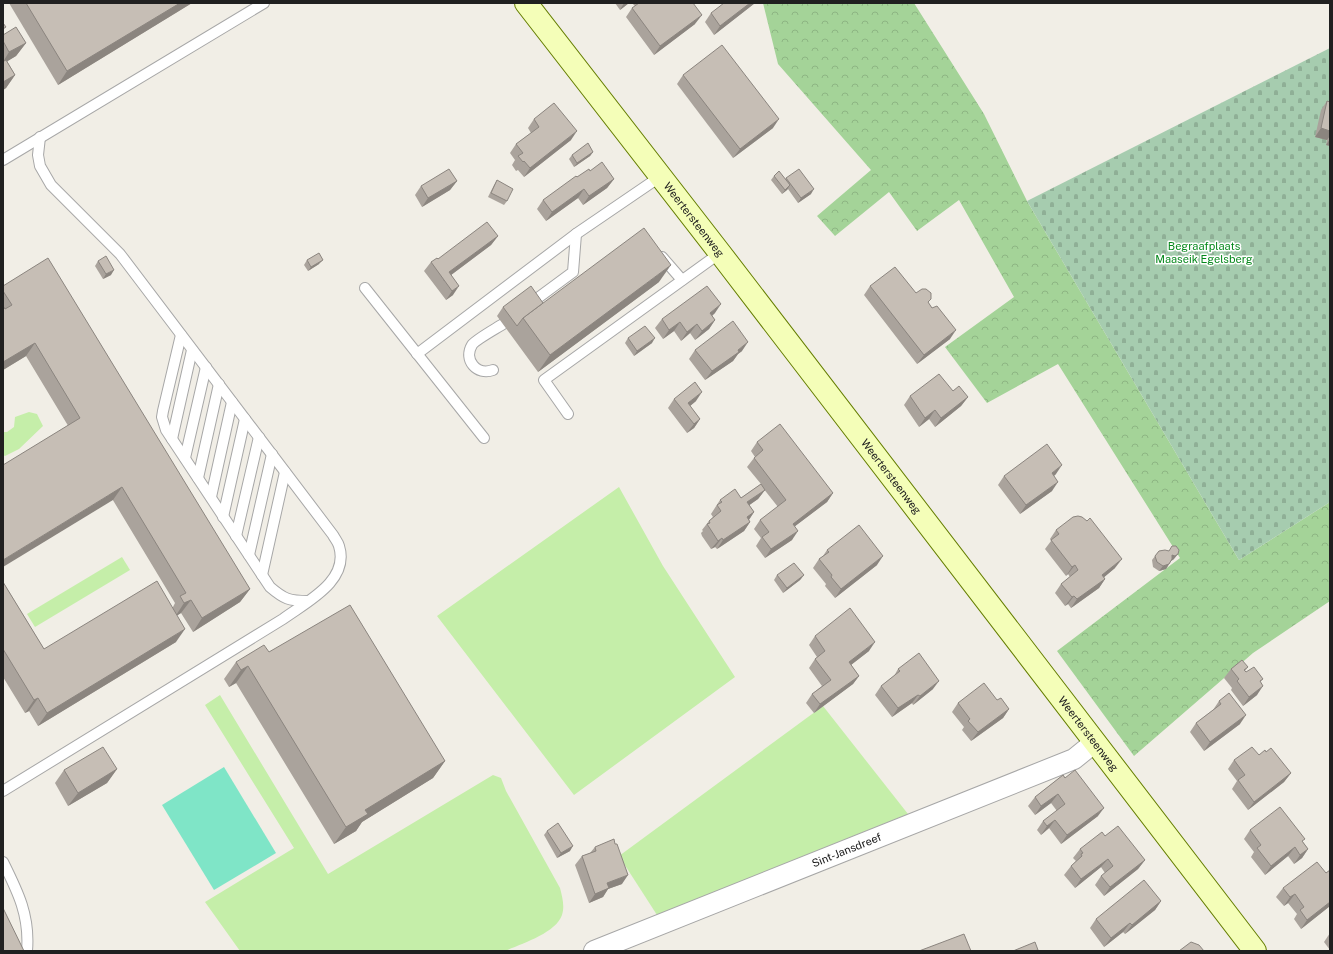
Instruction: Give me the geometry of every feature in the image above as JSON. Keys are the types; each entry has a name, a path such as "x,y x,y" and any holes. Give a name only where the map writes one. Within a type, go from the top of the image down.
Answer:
{"main road":[{"name":"Weertersteenweg","path":"526,3 661,176 1255,951"}],"street":[{"name":"Sint-Jansdreef","path":"594,951 1074,759 1095,742"}],"lane":[{"path":"3,160 264,3"},
{"path":"3,791 283,619 332,582 338,571 341,558 339,546 334,535 120,254 51,185 40,166 38,147 40,137"},
{"path":"417,354 576,234 661,176"},
{"path":"531,303 573,272 576,234"},
{"path":"568,414 544,380 720,253"},
{"path":"651,256 657,255 662,257 682,280"},
{"path":"365,288 484,438"},
{"path":"493,370 485,372 476,369 470,362 470,350 474,343 503,324"},
{"path":"181,335 162,411 164,425 270,587 281,596 293,601 308,601"},
{"path":"172,439 192,350"},
{"path":"185,458 206,367"},
{"path":"198,478 219,384"},
{"path":"211,497 232,402"},
{"path":"223,517 246,419"},
{"path":"236,536 259,437"},
{"path":"249,555 272,454"},
{"path":"262,575 285,472"},
{"path":"3,862 18,891 25,915 28,936 27,951"}],"green space":[{"path":"763,3 914,3 984,114 1027,201 1239,560 1330,502 1330,601 1253,653 1134,756 1057,651 1180,558 1058,364 987,403 945,347 1014,297 959,200 917,231 889,192 835,236 817,216 871,170 778,64"},
{"name":"Begraafplaats Maaseik Egelsberg","path":"1330,48 1330,502 1239,560 1027,201"},
{"path":"29,412 37,414 43,426 19,449 5,456 3,455 3,432 7,432 14,427 15,417"},
{"path":"619,487 663,566 735,677 574,795 437,616"},
{"path":"122,557 130,570 35,627 27,614"},
{"path":"220,695 328,874 493,775 501,778 506,791 560,888 563,901 562,915 553,927 546,932 505,951 240,951 205,902 294,848 205,705"},
{"path":"823,706 908,814 657,915 619,856"},
{"path":"224,767 276,853 214,890 162,805"}],"building":[{"path":"26,3 180,3 67,71"},
{"path":"639,3 693,3 702,15 660,46 632,8"},
{"path":"724,3 750,3 720,26 711,13"},
{"path":"16,27 26,43 9,52 3,41 3,35"},
{"path":"722,45 779,119 740,149 683,75"},
{"path":"3,59 4,61 6,60 15,75 3,82"},
{"path":"1327,101 1330,102 1330,131 1321,128"},
{"path":"554,103 577,131 530,168 518,156 523,153 516,144 539,127 534,119"},
{"path":"588,143 593,152 577,163 572,155"},
{"path":"602,162 614,179 589,196 584,189 552,212 543,200 576,176 577,177 589,169 590,171"},
{"path":"449,169 457,181 428,198 421,186"},
{"path":"799,169 814,189 801,198 786,178"},
{"path":"779,171 790,185 785,190 774,176"},
{"path":"497,180 513,189 507,201 491,193"},
{"path":"487,222 498,236 449,272 459,286 452,291 431,262 437,258 438,259"},
{"path":"644,228 671,265 550,355 523,318"},
{"path":"319,253 323,260 311,267 307,260"},
{"path":"106,256 114,270 106,274 98,261"},
{"path":"48,258 250,589 202,618 191,600 184,603 180,596 186,593 122,487 3,560 3,465 80,418 35,343 3,362 3,306 5,309 12,305 3,291 3,286"},
{"path":"895,267 916,293 922,289 926,289 931,293 931,299 928,302 932,308 937,306 956,330 924,355 870,286"},
{"path":"531,286 543,303 523,318 517,326 503,307"},
{"path":"707,286 721,304 710,313 715,320 702,331 697,324 687,332 680,322 669,330 662,319"},
{"path":"733,321 748,342 738,350 739,352 712,371 695,350"},
{"path":"645,326 655,338 637,351 628,338"},
{"path":"939,374 953,391 959,386 968,397 941,418 935,410 925,418 910,396"},
{"path":"695,382 702,392 688,403 700,419 694,424 674,399"},
{"path":"780,424 833,493 793,524 798,531 771,549 762,537 769,532 760,520 786,500 754,458 763,450 757,442"},
{"path":"1047,444 1062,465 1052,473 1058,482 1026,505 1004,476"},
{"path":"761,484 765,490 747,502 754,512 747,517 750,522 723,540 722,538 718,541 707,524 710,523 709,521 721,511 717,505 722,502 720,500 735,489 741,498"},
{"path":"1078,516 1087,521 1090,518 1122,559 1102,575 1105,579 1077,599 1074,596 1072,597 1061,584 1078,570 1075,565 1072,567 1051,540 1059,534 1056,530 1073,517"},
{"path":"859,525 883,556 841,589 819,559 829,552 827,550"},
{"path":"1172,546 1176,546 1179,550 1178,554 1175,556 1172,555 1172,559 1169,564 1163,566 1157,562 1155,556 1159,551 1169,551"},
{"path":"794,563 804,575 787,588 777,575"},
{"path":"157,581 185,629 47,713 38,698 34,700 3,649 3,582 44,649"},
{"path":"350,605 445,761 365,810 368,814 346,827 248,666 241,670 236,662 264,645 269,652"},
{"path":"850,608 875,642 849,662 859,676 820,704 812,694 831,680 815,659 825,651 815,636"},
{"path":"919,653 939,681 920,696 918,695 898,708 881,686 900,671 898,669"},
{"path":"1242,660 1248,667 1244,670 1246,672 1254,667 1263,679 1260,681 1263,686 1249,697 1237,681 1239,679 1231,669"},
{"path":"984,683 997,700 1001,698 1009,709 978,732 968,721 970,719 958,703"},
{"path":"1229,693 1246,715 1210,742 1196,723 1221,704 1219,701"},
{"path":"103,747 117,769 78,793 64,770"},
{"path":"1252,747 1259,755 1265,750 1266,752 1271,748 1291,773 1254,802 1238,780 1245,775 1234,760"},
{"path":"1075,770 1104,808 1067,835 1055,820 1047,826 1043,821 1065,804 1058,794 1041,806 1035,797 1063,775 1065,778"},
{"path":"1280,807 1305,839 1302,841 1308,849 1300,855 1295,847 1271,866 1257,848 1261,845 1250,830"},
{"path":"558,823 573,846 561,853 547,831"},
{"path":"1118,826 1145,860 1110,887 1101,876 1113,866 1108,859 1081,879 1071,866 1082,856 1081,854 1083,853 1080,849 1102,832 1105,836"},
{"path":"614,839 628,875 607,883 609,888 595,894 582,856 596,851 595,847"},
{"path":"1317,862 1326,873 1330,870 1330,902 1307,920 1300,910 1304,907 1295,894 1290,897 1283,888"},
{"path":"1144,880 1161,901 1132,925 1130,923 1111,938 1096,919"},
{"path":"3,908 24,951 3,951"},
{"path":"964,934 971,951 919,951"},
{"path":"1035,942 1038,950 1013,951"},
{"path":"1191,942 1199,945 1204,951 1179,951"}]}
